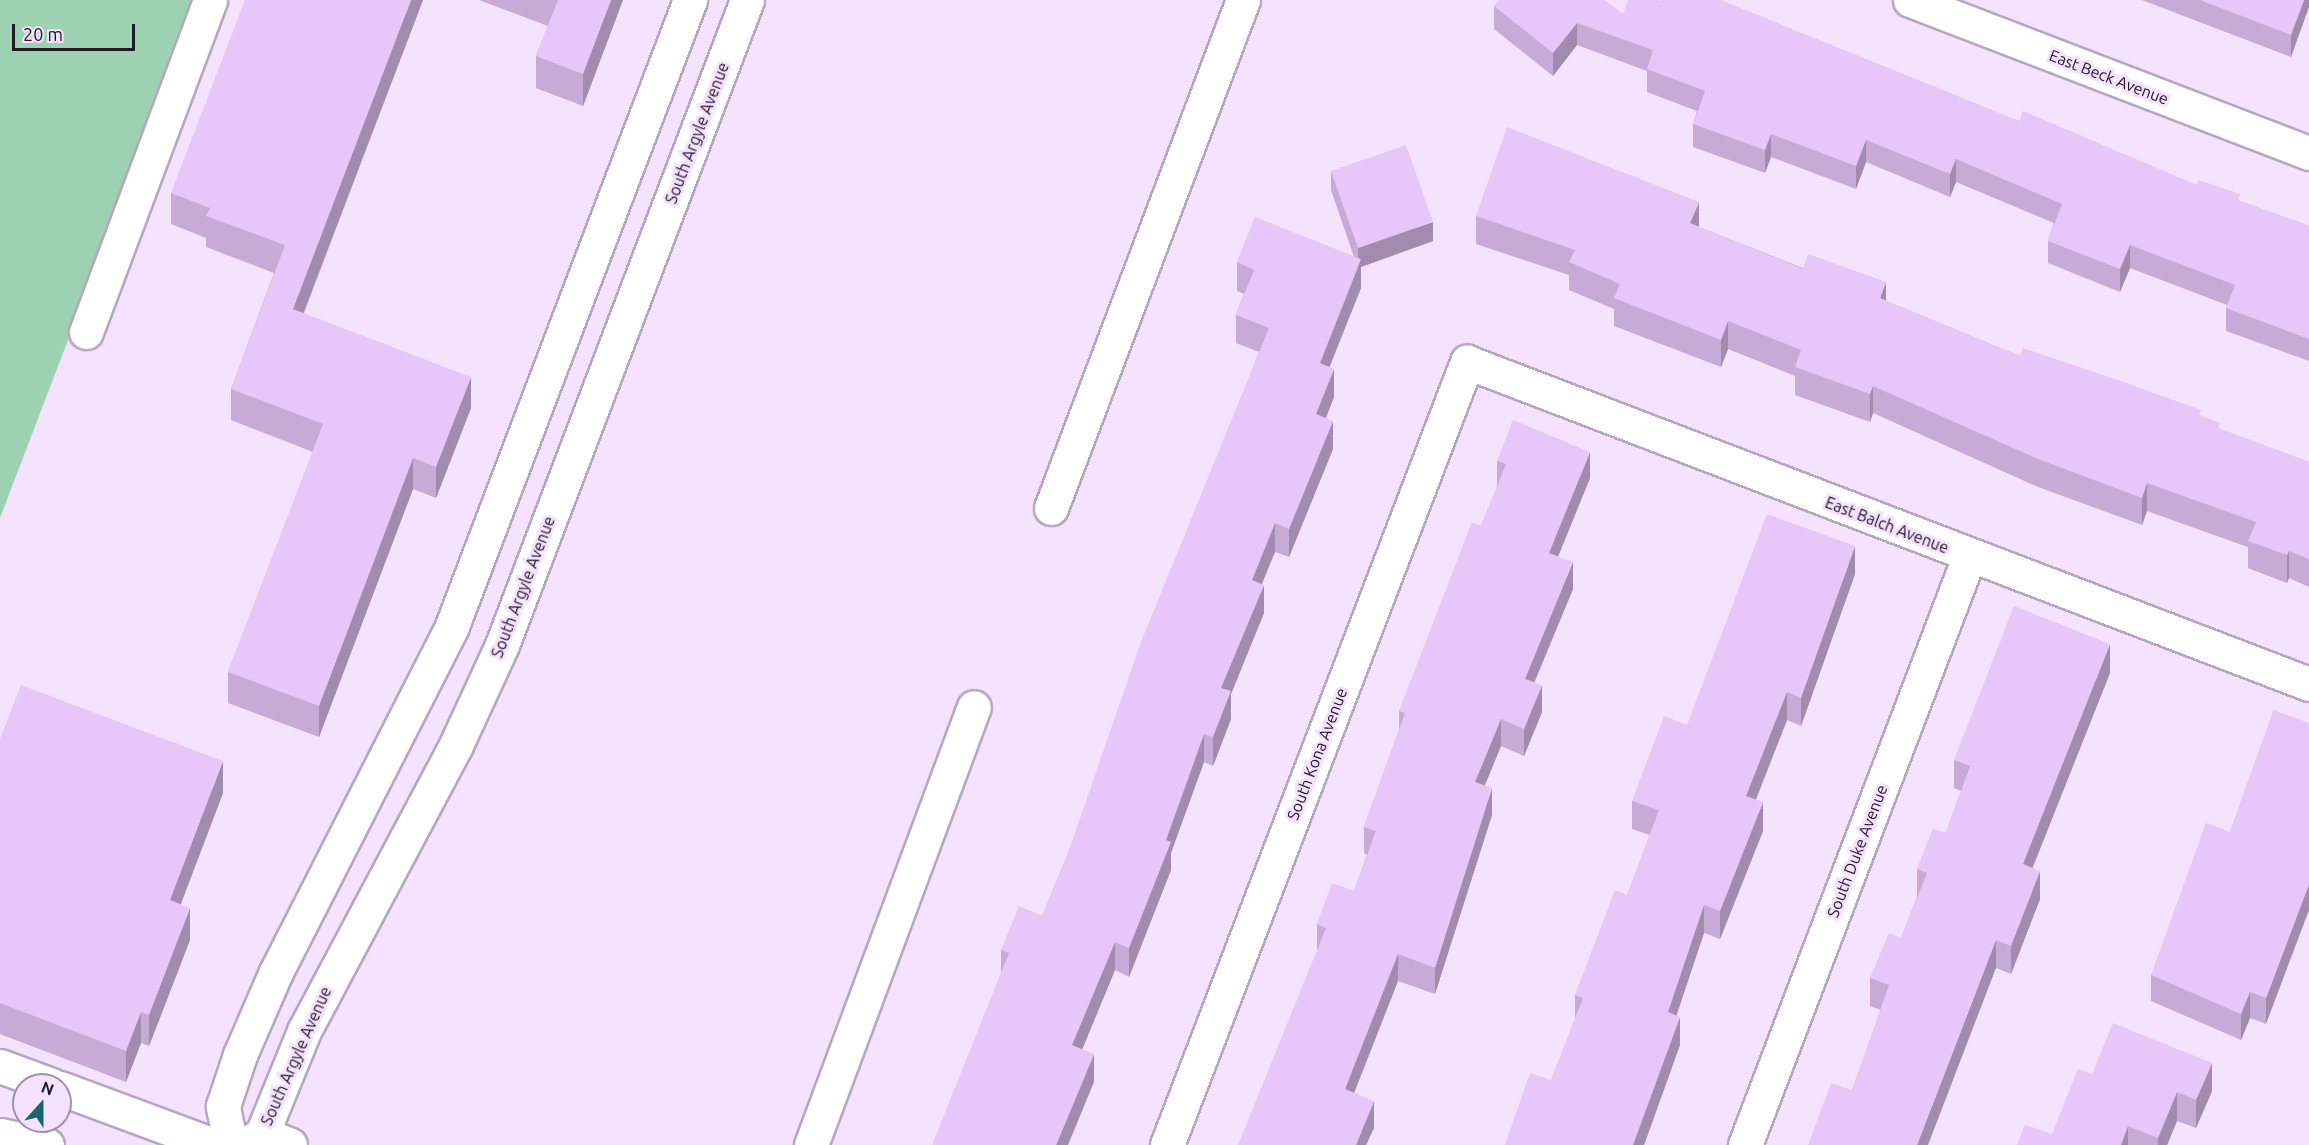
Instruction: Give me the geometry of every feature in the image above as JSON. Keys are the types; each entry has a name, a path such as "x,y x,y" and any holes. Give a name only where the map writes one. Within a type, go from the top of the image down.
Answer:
{"street":[{"path":"86,332 210,0"},
{"path":"231,1145 223,1106 240,1055 276,972 452,626 690,0"},
{"name":"South Argyle Avenue","path":"265,1141 304,1031 456,745 501,645 747,0"},
{"path":"1051,508 1243,0"},
{"name":"East Beck Avenue","path":"1910,0 2309,153"},
{"name":"East Balch Avenue","path":"1467,362 1969,557 2309,684"},
{"name":"South Kona Avenue","path":"1167,1145 1467,362"},
{"name":"South Duke Avenue","path":"1745,1145 1969,557"},
{"path":"811,1145 974,707"},
{"path":"0,1066 19,1073"},
{"path":"72,1092 213,1145"},
{"path":"0,1135 47,1145"}],"green space":[{"path":"0,0 198,0 0,518"}],"building":[{"path":"245,0 411,0 293,309 471,377 436,467 413,458 319,706 228,672 323,424 231,389 285,245 206,216 210,208 171,193"},
{"path":"558,0 611,0 583,74 536,56"},
{"path":"1499,0 1605,0 1623,14 1628,0 1721,0 2019,121 2023,111 2197,185 2198,180 2240,194 2238,200 2309,226 2309,339 2226,308 2235,285 2130,245 2120,269 2048,241 2062,204 1956,159 1950,174 1866,140 1856,166 1771,134 1765,150 1693,124 1705,91 1647,69 1653,50 1577,23 1553,53 1494,6"},
{"path":"2200,0 2304,0 2291,35"},
{"path":"1507,127 1699,202 1690,223 1803,269 1808,254 1886,282 1880,298 2020,356 2023,348 2201,410 2199,415 2220,423 2218,428 2309,462 2309,559 2289,551 2287,555 2248,541 2256,522 2147,483 2142,498 2038,459 1873,386 1870,394 1795,367 1801,350 1728,321 1721,340 1614,298 1620,284 1569,262 1575,250 1476,216"},
{"path":"1406,145 1433,222 1358,248 1331,171"},
{"path":"1255,217 1361,259 1320,363 1334,369 1316,414 1333,421 1289,529 1275,523 1252,580 1264,585 1221,688 1231,691 1213,737 1204,734 1166,840 1171,842 1129,948 1115,942 1072,1045 1094,1054 1056,1145 932,1145 1009,953 1001,950 1019,906 1042,916 1067,856 1141,642 1269,328 1236,315 1254,270 1237,262"},
{"path":"1513,420 1590,452 1549,553 1573,562 1525,679 1542,685 1524,729 1501,719 1475,782 1492,788 1435,968 1398,954 1345,1089 1374,1101 1356,1145 1238,1145 1326,928 1317,924 1332,883 1354,891 1376,831 1364,827 1405,713 1399,711 1472,522 1481,526 1506,464 1497,461"},
{"path":"1767,514 1855,546 1801,698 1787,692 1746,796 1763,802 1720,911 1704,905 1668,1012 1680,1017 1633,1145 1505,1145 1530,1073 1551,1080 1583,998 1575,995 1615,890 1627,895 1659,810 1632,801 1664,716 1687,725"},
{"path":"2014,606 2110,644 2023,864 2040,871 2011,946 1996,940 1917,1145 1808,1145 1831,1083 1852,1090 1889,985 1870,978 1889,933 1901,938 1927,873 1917,869 1933,828 1946,833 1970,766 1954,760"},
{"path":"21,685 223,761 170,900 190,908 149,1015 141,1012 126,1051 0,1003 0,739"},
{"path":"2274,710 2309,723 2309,884 2266,998 2250,992 2241,1014 2151,975 2206,823 2230,832"},
{"path":"2113,1023 2212,1063 2196,1100 2177,1092 2158,1138 2128,1126 2121,1145 2017,1145 2025,1125 2052,1134 2078,1069 2092,1074"}]}
